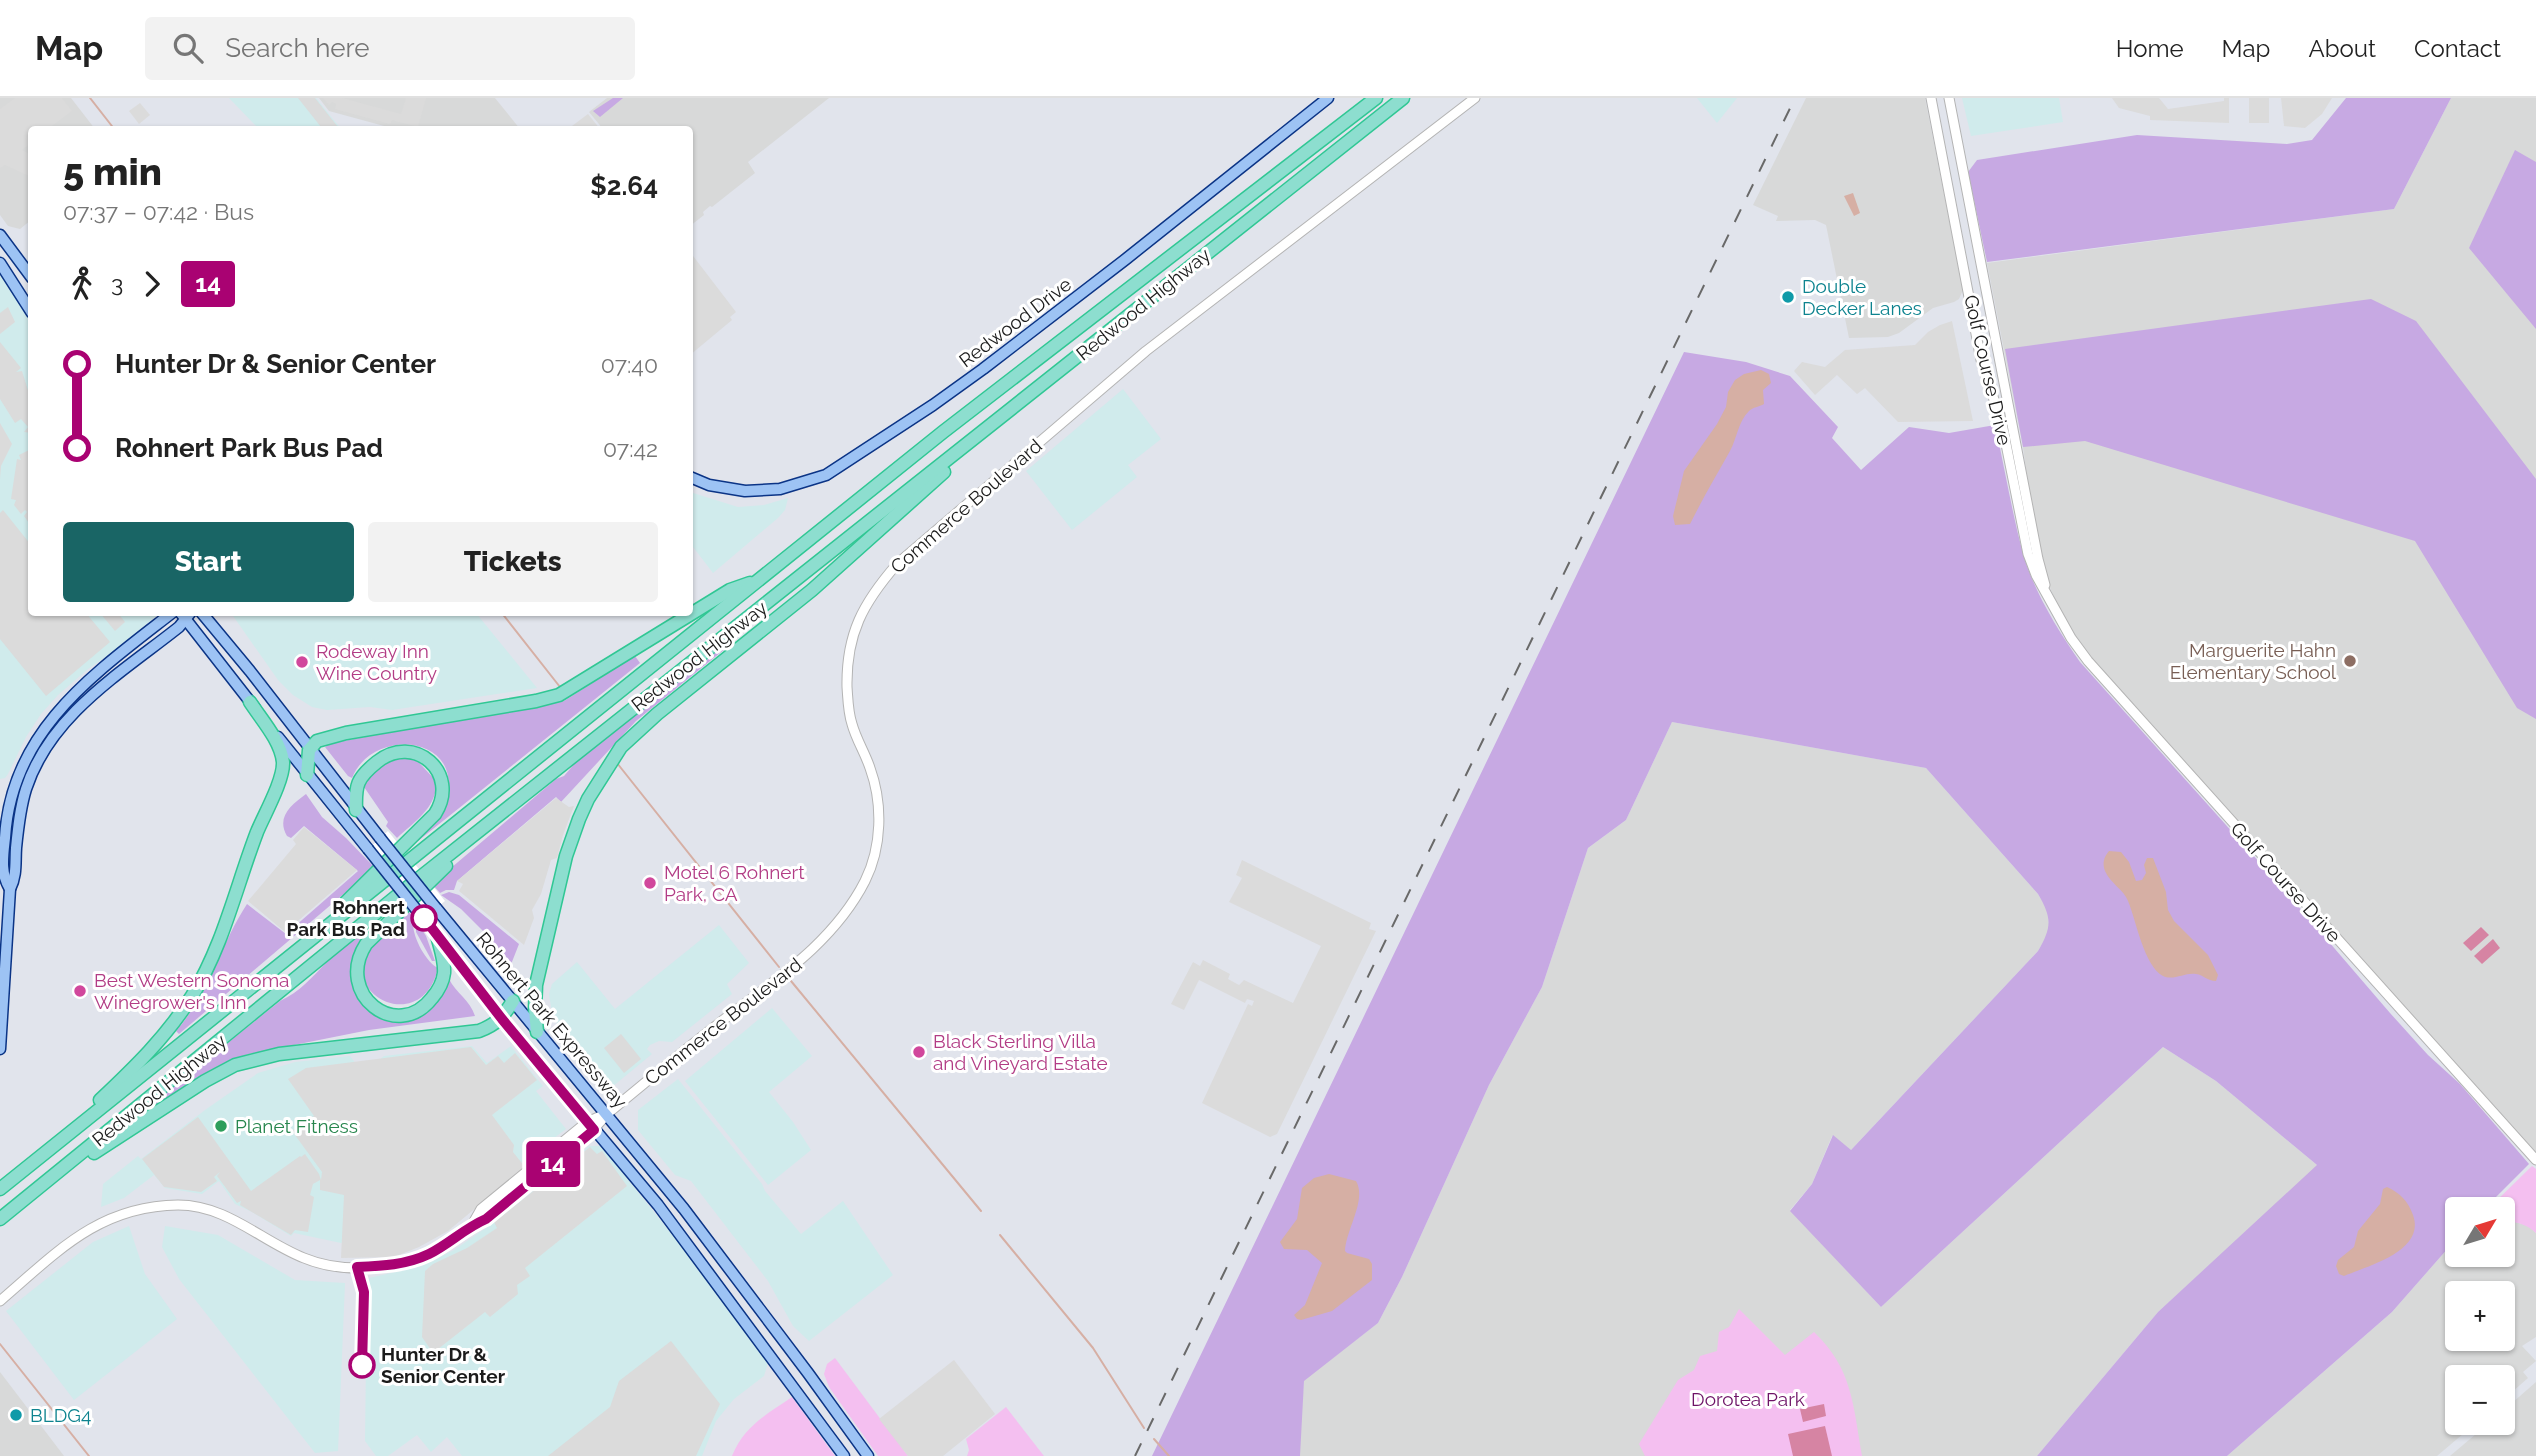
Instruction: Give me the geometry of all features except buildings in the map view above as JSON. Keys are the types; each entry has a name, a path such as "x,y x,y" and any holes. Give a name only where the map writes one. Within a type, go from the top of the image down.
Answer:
{"highway":[{"name":"Redwood Highway","path":"0,1219 502,812 1403,98"},
{"name":"Redwood Highway","path":"0,1189 943,432 1373,100"},
{"path":"537,1032 534,1010 536,985 566,856 588,799 621,747 657,714 836,569 1064,367"},
{"path":"693,613 730,590 763,578"},
{"path":"307,775 309,750 317,741 346,733 559,695 689,616"},
{"path":"36,1160 159,1041 192,995 215,951 257,832 284,767 281,751 250,702"},
{"path":"291,956 430,820 440,806 442,782 433,765 425,758 415,752 393,752 383,757 359,779 356,785 356,810"},
{"path":"437,935 444,974 430,1001 403,1016 383,1012 372,1006 365,998 356,976 360,954 366,944 502,812"},
{"path":"43,1185 205,1081 235,1065 279,1054 479,1031 502,1019 513,1001"}],"main road":[{"name":"Redwood Drive","path":"693,478 709,485 745,491 780,489 826,475 983,369 1095,284 1328,98"},
{"path":"0,235 28,273"},
{"path":"0,263 28,307"},
{"path":"10,889 3,878 5,824 13,789 35,740 65,702 168,616"},
{"path":"0,1049 10,889 16,877 18,824 33,772 53,738 83,704 185,616"},
{"name":"Rohnert Park Expressway","path":"187,616 307,775 424,918 502,1019 680,1234 844,1456"},
{"name":"Rohnert Park Expressway","path":"204,616 250,671 356,810 607,1114 724,1262 868,1456"}],"street":[{"name":"Commerce Boulevard","path":"0,1301 86,1230 112,1217 174,1205 194,1206 239,1221 303,1258 339,1268 391,1265 428,1254 472,1225 481,1209 804,959 844,916 865,880 875,855 878,832 877,790 851,723 847,660 858,621 876,589 897,564 1146,351 1475,98"},
{"name":"Golf Course Drive","path":"1931,98 1982,360 2001,424 2028,554 2036,575 2071,638 2088,661 2536,1160"},
{"name":"Golf Course Drive","path":"1949,98 2038,559 2049,596"}],"shaded area":[{"path":"0,98 71,98 93,126 28,126 28,222 20,229 8,226 0,215"},
{"path":"15,98 62,98 72,111 52,126 28,126 28,145 22,150 28,153 28,176 5,165 0,168 0,109"},
{"path":"229,98 316,98 339,126 256,126"},
{"path":"298,98 315,98 337,126 320,126"},
{"path":"319,98 495,98 518,126 384,126 329,111"},
{"path":"323,98 342,98 401,114 406,98 426,98 418,126 392,120 390,124 335,109 336,104 332,102 329,105"},
{"path":"607,98 829,98 748,162 755,173 710,206 693,224 693,126 601,126 589,112"},
{"path":"613,98 623,98 600,117 593,111"},
{"path":"1697,98 1737,98 1717,123"},
{"path":"1806,98 1925,98 1963,290 1959,299 1933,308 1899,333 1888,337 1849,338 1826,225 1815,220 1776,221 1778,216 1753,205"},
{"path":"1962,98 2059,98 2063,122 1971,136"},
{"path":"2112,98 2159,98 2168,109 2229,98 2229,123 2150,120 2150,116 2119,108"},
{"path":"2249,98 2269,98 2269,123 2249,123"},
{"path":"2281,98 2332,98 2322,114 2305,128 2284,126"},
{"path":"2346,98 2451,98 2394,209 1987,262 1968,172 1977,160 2137,135 2287,144 2312,140"},
{"path":"2451,98 2536,98 2536,1160 2071,638 2038,559 2023,447 1987,263 2394,209"},
{"path":"140,103 150,115 139,124 129,111"},
{"path":"588,114 598,126 572,126"},
{"path":"2515,150 2536,162 2536,329 2469,248"},
{"path":"1853,193 1860,213 1854,216 1844,196"},
{"path":"693,256 736,312 730,317 732,320 693,352"},
{"path":"0,275 16,295 28,317 28,616 156,616 58,695 26,737 8,774 0,779"},
{"path":"2371,299 2416,321 2536,479 2536,719 2517,708 2415,541 2085,441 2023,447 2005,349"},
{"path":"8,307 15,322 0,334 0,313"},
{"path":"1952,321 1973,421 1898,422 1865,388 1857,394 1837,375 1815,395 1794,371 1802,362 1825,367 1845,350 1915,345 1928,332"},
{"path":"0,342 21,368 16,372 22,371 28,390 28,427 21,419 15,423 0,399"},
{"path":"1684,352 1746,362 1790,376 1838,427 1832,438 1861,470 1909,427 1949,433 1995,425 2029,571 2048,612 2080,662 2286,892 2390,1013 2428,1055 2460,1084 2529,1164 2496,1197 2445,1197 2445,1252 2392,1312 2227,1456 2037,1456 2158,1312 2317,1165 2216,1081 2163,1047 1881,1307 1790,1211 1812,1184 1833,1135 1851,1150 2038,951 2048,929 2046,910 2038,894 1926,768 1672,722 1626,820 1588,848 1542,987 1489,1085 1402,1277 1378,1323 1304,1381 1300,1456 1152,1456"},
{"path":"1761,370 1769,374 1771,383 1763,390 1764,404 1745,415 1730,451 1690,524 1675,525 1673,516 1684,471 1717,424 1735,380 1744,374"},
{"path":"1123,389 1161,439 1128,465 1137,477 1072,530 1026,471"},
{"path":"0,423 12,444 1,466 0,479"},
{"path":"28,450 28,522 24,516 27,512 25,510 21,514 14,505 16,500 11,499 17,459 21,460 19,455"},
{"path":"693,493 738,507 764,505 788,498 785,510 778,518 713,573 693,547"},
{"path":"3,510 28,541 28,616 88,616 110,642 46,696 0,639 0,513"},
{"path":"102,616 120,616 125,622 115,631"},
{"path":"233,616 478,616 537,688 392,710 370,707 327,710 312,707 293,695 278,680"},
{"path":"727,639 731,644 636,721 561,802 556,797 457,881 454,890 440,893 432,884 556,779 564,776 576,762"},
{"path":"635,656 640,663 418,841 416,838 437,815 446,799 448,778 442,762 430,751 414,745 396,745 378,750 363,761 352,778 325,747 332,743 564,701"},
{"path":"1672,722 1926,768 2038,894 2047,909 2050,931 2038,951 1850,1151 1832,1136 1812,1184 1790,1210 1881,1307 2163,1047 2216,1081 2318,1166 2158,1312 2037,1456 1298,1456 1304,1380 1378,1323 1402,1277 1489,1085 1542,987 1588,848 1626,820"},
{"path":"413,756 436,781 436,790 424,813 397,838 386,826 388,822 362,784 384,763"},
{"path":"306,794 322,817 373,866 179,1034 176,1031 206,985 247,904 286,934 358,871 304,826 291,838 287,836 284,817 290,807"},
{"path":"556,798 569,807 574,806 557,858 551,860 541,894 532,910 534,918 524,945 459,891 463,884 457,881"},
{"path":"304,827 357,870 285,932 248,901 296,844 293,840"},
{"path":"2109,851 2121,852 2129,862 2136,881 2142,880 2146,873 2144,865 2147,858 2153,858 2166,892 2168,910 2174,921 2208,955 2218,975 2216,981 2196,974 2167,977 2156,971 2141,942 2126,897 2105,871 2104,860"},
{"path":"1242,860 1371,923 1369,929 1376,931 1277,1134 1270,1137 1202,1103 1248,1004 1252,1006 1254,1001 1247,999 1245,1003 1199,980 1184,1010 1171,1004 1193,962 1200,966 1203,960 1230,974 1228,979 1239,985 1244,980 1293,1003 1321,946 1229,902 1242,878 1236,875"},
{"path":"449,892 459,895 519,944 508,972 490,938 461,909 441,895"},
{"path":"408,911 414,918 414,930 419,946 438,968 430,988 417,1000 403,1004 388,1002 375,995 366,984 362,970 369,950"},
{"path":"416,920 426,936 435,961 432,961 416,932"},
{"path":"719,925 749,963 727,984 732,994 672,1042 659,1041 650,1045 647,1049 652,1054 612,1087 583,1051 577,1049 559,1028 552,1013 549,994 552,984 577,962 615,1009"},
{"path":"2481,927 2489,935 2471,951 2463,943"},
{"path":"361,933 363,936 356,948 351,977 361,997 381,1014 414,1011 431,1005 444,991 449,979 470,1005 475,1016 369,1030 249,1054 224,1063 127,1127 125,1125 280,1001 300,989"},
{"path":"2493,939 2500,948 2482,964 2474,956"},
{"path":"772,1008 812,1056 769,1092 811,1150 768,1185 685,1081"},
{"path":"621,1034 641,1059 624,1073 604,1048"},
{"path":"472,1046 487,1063 511,1046 543,1086 536,1091 566,1129 476,1197 341,1243 294,1233 291,1236 235,1204 219,1181 202,1194 165,1188 154,1175 124,1198 101,1207 103,1184 138,1156 141,1159 258,1073 295,1062 350,1056 363,1073 384,1056"},
{"path":"471,1047 486,1065 498,1056 504,1063 515,1053 537,1080 492,1115 514,1145 513,1152 525,1167 448,1231 394,1257 341,1258 344,1195 320,1190 320,1180 313,1184 310,1195 314,1197 308,1232 295,1230 291,1235 240,1205 241,1201 237,1203 217,1176 220,1172 214,1177 217,1181 201,1192 164,1187 142,1159 198,1117 251,1191 305,1154 321,1180 322,1172 292,1131 314,1116 288,1079 306,1068"},
{"path":"678,1079 801,1234 843,1201 893,1275 809,1341 793,1326 768,1281 691,1181 675,1175 638,1130 638,1110"},
{"path":"589,1146 601,1146 695,1263 768,1363 764,1376 734,1399 716,1421 702,1456 462,1456 447,1437 431,1452 417,1435 388,1456 376,1456 365,1441 369,1278 422,1266 454,1250 496,1221"},
{"path":"590,1147 597,1154 602,1151 627,1186 525,1268 530,1276 517,1285 518,1294 490,1317 485,1312 433,1353 422,1337 425,1271 497,1228 494,1222"},
{"path":"1329,1174 1356,1181 1359,1189 1358,1206 1345,1251 1369,1259 1372,1264 1372,1280 1332,1311 1301,1320 1294,1315 1305,1305 1322,1263 1307,1250 1284,1249 1280,1242 1297,1219 1302,1188 1314,1178"},
{"path":"2387,1187 2403,1198 2411,1210 2415,1228 2411,1238 2403,1247 2380,1262 2344,1276 2339,1274 2336,1266 2338,1260 2354,1247 2358,1231 2380,1204 2383,1189"},
{"path":"2515,1222 2529,1226 2536,1233 2536,1337 2522,1346 2536,1361 2523,1372 2528,1378 2515,1389 2515,1365 2445,1365 2445,1435 2462,1435 2437,1456 2227,1456 2392,1312 2445,1252 2445,1267 2515,1267"},
{"path":"129,1226 145,1274 177,1319 74,1400 6,1311 93,1242"},
{"path":"165,1226 218,1235 295,1280 345,1283 338,1451 315,1453 179,1279 162,1247"},
{"path":"671,1341 720,1404 696,1456 548,1456 610,1407 619,1381"},
{"path":"954,1360 995,1414 943,1456 908,1456 879,1419"},
{"path":"0,1372 64,1456 0,1456"},
{"path":"2536,1382 2536,1456 2450,1456 2475,1435 2515,1435 2515,1400"},
{"path":"1824,1404 1826,1416 1803,1422 1800,1409"},
{"path":"1825,1426 1832,1456 1793,1456 1788,1434"}],"green space":[{"path":"2532,1166 2536,1169 2536,1233 2515,1223 2515,1197 2500,1197"},
{"name":"Dorotea Park","path":"1739,1309 1785,1355 1814,1332 1827,1346 1837,1360 1849,1389 1862,1456 1645,1456 1639,1444 1678,1380 1694,1370 1700,1356 1717,1351 1719,1332 1729,1327"},
{"path":"835,1358 908,1456 878,1456 829,1387 824,1374 827,1364"},
{"path":"792,1397 835,1456 732,1456 749,1429"},
{"path":"1006,1407 1044,1456 967,1456 969,1450 966,1439"}],"pier":[{"path":"388,831 445,901 419,922 364,853"}],"waterway":[{"path":"90,98 112,126"},
{"path":"504,616 560,687"},
{"path":"617,763 779,967"},
{"path":"791,981 981,1211"},
{"path":"1000,1235 1093,1348 1144,1428"},
{"path":"0,1344 89,1456"},
{"path":"1154,1439 1169,1456"}],"railway":[{"path":"1135,1456 1795,98"}],"bus line":[{"name":"14","path":"362,1365 364,1292 357,1267 410,1261 444,1245 472,1225 486,1219 594,1130 502,1019 424,918"}],"place":[{"name":"Double Decker Lanes","path":"1788,297"},
{"name":"Marguerite Hahn Elementary School","path":"2350,661"},
{"name":"Rodeway Inn Wine Country","path":"302,662"},
{"name":"Motel 6 Rohnert Park, CA","path":"650,883"},
{"name":"Rohnert Park Bus Pad","path":"424,918"},
{"name":"Best Western Sonoma Winegrower's Inn","path":"80,991"},
{"name":"Black Sterling Villa and Vineyard Estate","path":"919,1052"},
{"name":"Planet Fitness","path":"221,1126"},
{"name":"Hunter Dr & Senior Center","path":"362,1365"},
{"name":"BLDG4","path":"16,1415"}]}
